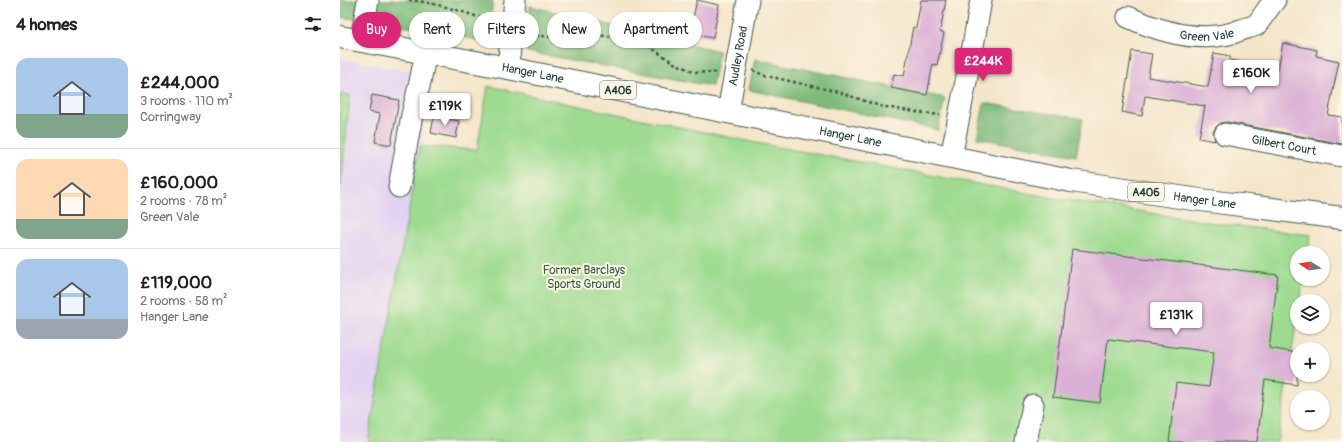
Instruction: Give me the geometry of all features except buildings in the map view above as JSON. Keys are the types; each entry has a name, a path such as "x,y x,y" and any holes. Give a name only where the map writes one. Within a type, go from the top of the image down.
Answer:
{"highway":[{"name":"Hanger Lane","path":"350,38 508,68 1071,181 1193,199 1342,218"}],"street":[{"name":"Hanger Lane","path":"350,38 368,0"},
{"path":"514,12 515,0"},
{"name":"Audley Road","path":"728,112 738,63 748,0"},
{"path":"951,157 981,0"},
{"name":"Green Vale","path":"1128,17 1148,26 1179,34 1206,38 1232,34 1256,24 1275,0"},
{"path":"508,68 510,48"},
{"path":"399,187 412,115 426,52"},
{"name":"Gilbert Court","path":"1225,134 1342,156"},
{"path":"1026,442 1033,405"}],"path":[{"path":"409,0 473,16"},
{"path":"539,36 563,38 588,35 621,37 647,45 674,63 695,72 712,73 738,63 763,75 838,92 880,106 959,118"}],"shaded area":[{"path":"340,59 433,75 368,442 340,442"}],"green space":[{"path":"340,0 358,0 356,12 352,12 352,19 340,17"},
{"path":"375,0 493,0 492,12 473,12 473,39 465,38 465,12 409,12 409,27 401,26 401,12 373,12"},
{"path":"530,6 555,12 547,12 547,48 601,48 601,23 609,25 609,48 702,47 719,51 712,86 527,52 527,48 539,48 539,12 530,12"},
{"path":"755,59 945,98 938,130 749,90"},
{"name":"Former Barclays Sports Ground","path":"488,86 762,144 1054,198 1221,224 1311,235 1309,246 1290,246 1290,286 1303,286 1301,294 1290,294 1290,334 1295,334 1293,342 1290,342 1290,363 1277,442 368,442 420,146 477,150"},
{"path":"340,94 350,95 341,186 340,185"},
{"path":"984,103 1083,119 1076,156 977,138"}]}
